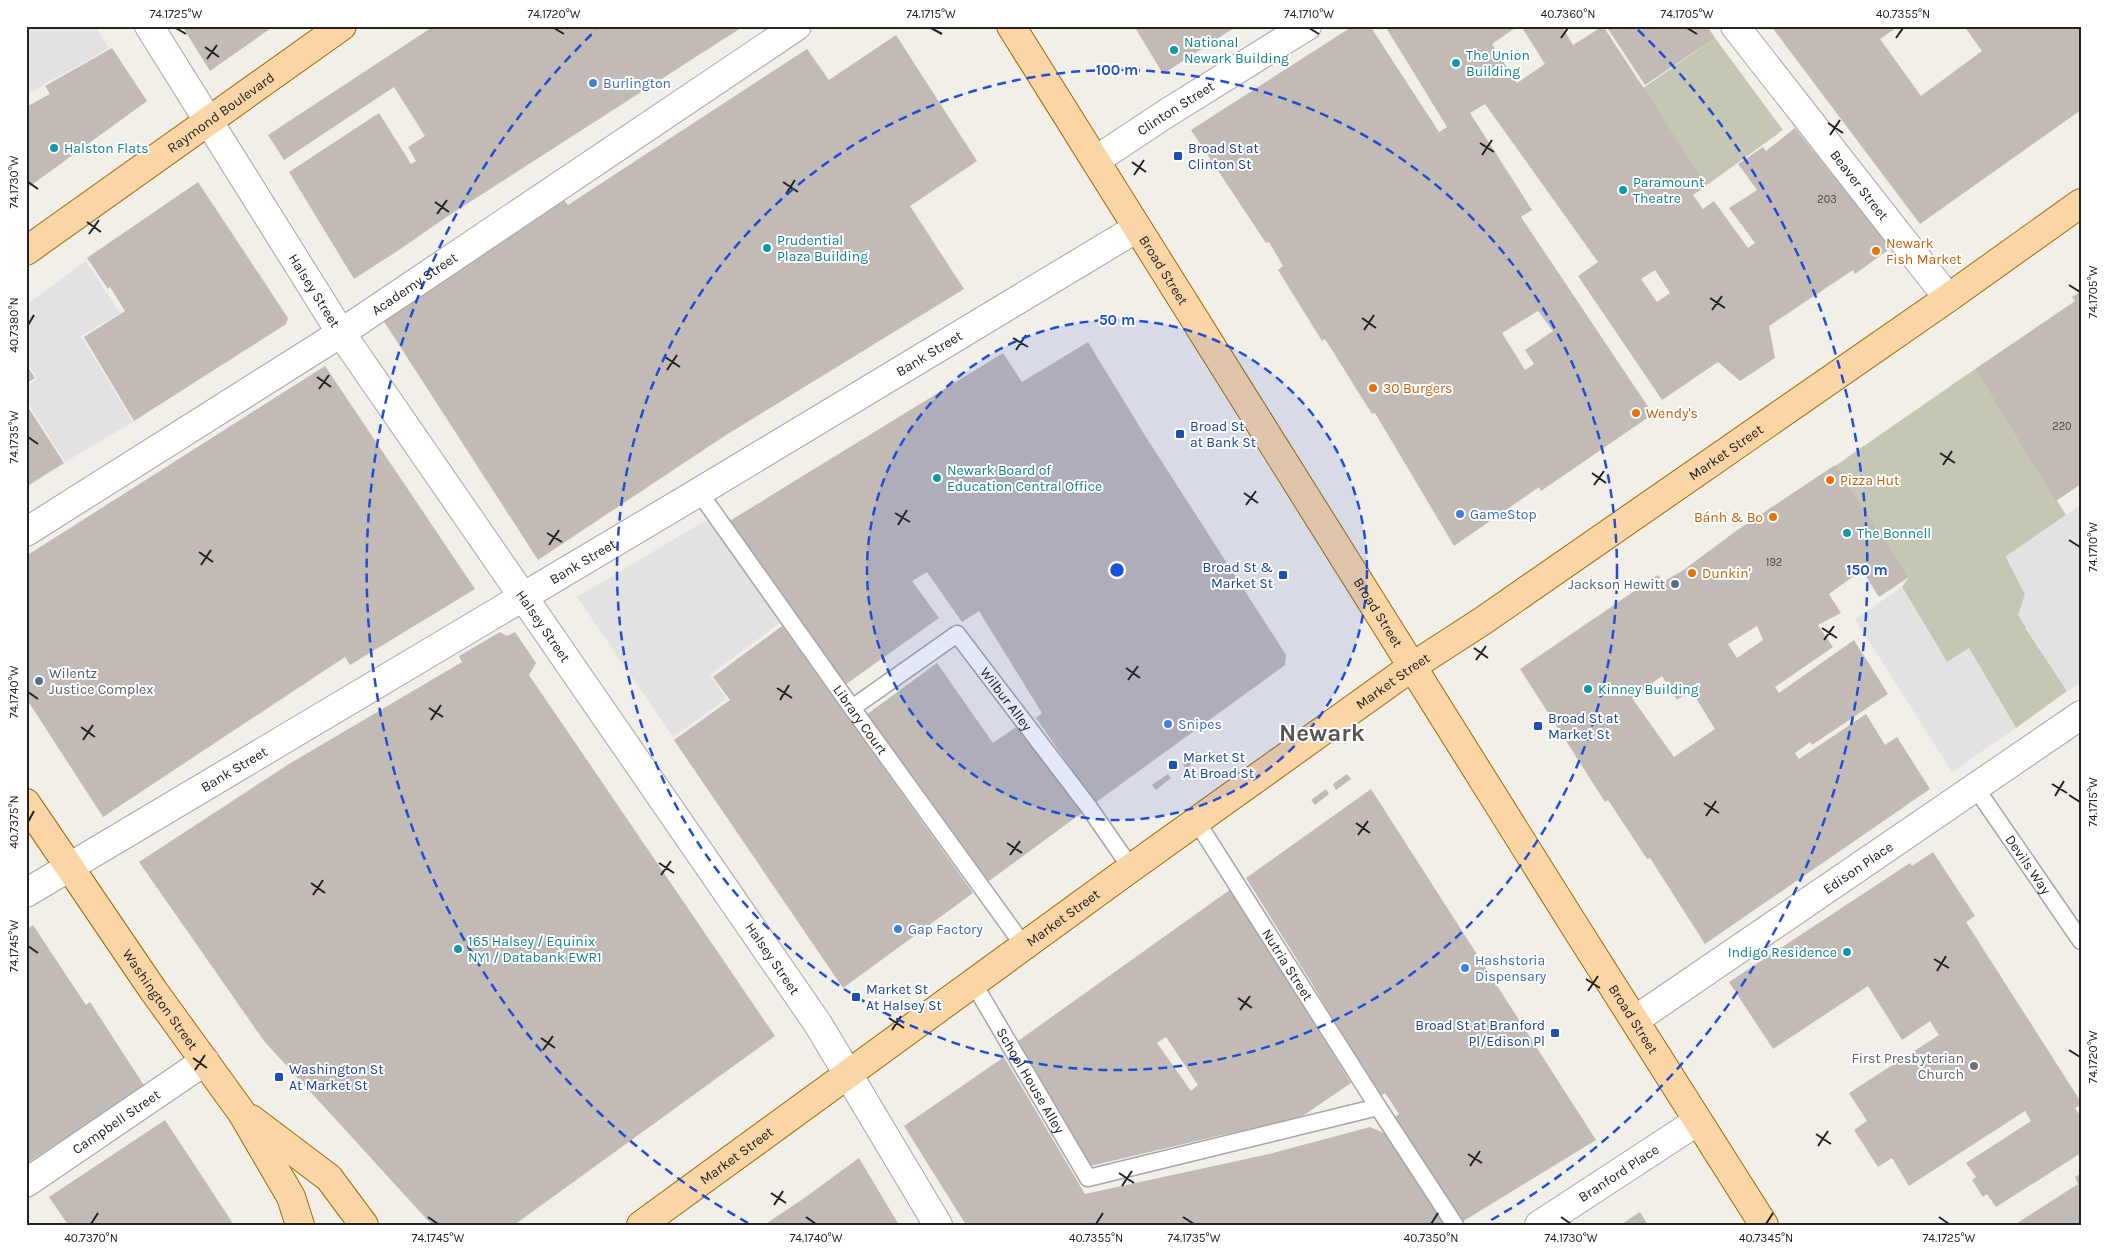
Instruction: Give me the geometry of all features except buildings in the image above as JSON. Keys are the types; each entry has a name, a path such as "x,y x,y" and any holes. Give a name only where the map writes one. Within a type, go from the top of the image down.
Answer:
{"main road":[{"name":"Raymond Boulevard","path":"26,251 210,122 342,26"},
{"name":"Broad Street","path":"1011,26 1532,859 1764,1225"},
{"name":"Market Street","path":"641,1225 1131,868 1413,666 1492,614 1948,298 2081,203"},
{"name":"Washington Street","path":"26,803 153,990 242,1112 291,1197 300,1225"},
{"path":"242,1112 329,1178 364,1225"}],"street":[{"name":"Halsey Street","path":"149,26 341,333 818,1024 938,1225"},
{"name":"Academy Street","path":"26,532 341,333 798,26"},
{"name":"Clinton Street","path":"1096,160 1306,26"},
{"name":"Beaver Street","path":"1735,26 1948,298"},
{"name":"Bank Street","path":"26,893 699,492 1137,228"},
{"name":"Edison Place","path":"1635,1020 2081,715"},
{"name":"Campbell Street","path":"26,1183 205,1061"},
{"name":"Branford Place","path":"1539,1225 1698,1121"}],"lane":[{"name":"Library Court","path":"699,492 1024,946"},
{"name":"Wilbur Alley","path":"852,708 957,634 1088,806 1131,868"},
{"name":"Devils Way","path":"1975,787 2081,941"},
{"name":"Nutria Street","path":"1197,822 1455,1225"},
{"name":"School House Alley","path":"974,984 1088,1178 1378,1107"}],"shaded area":[{"path":"26,26 95,26 109,48 26,95"},
{"path":"1715,38 1783,130 1707,185 1643,88"},
{"path":"86,261 120,313 81,336 133,422 65,462 26,400 26,387 37,379 26,360 26,305"},
{"path":"1975,369 2066,515 2006,557 2025,594 2026,629 2067,691 2016,728 1969,649 1947,662 1902,587 1909,577 1835,466"},
{"path":"2081,505 2081,683 2067,691 2018,615 2025,594 2006,556"},
{"path":"710,518 780,623 710,675 726,699 673,737 577,597"},
{"path":"1902,587 1947,662 1969,648 2016,728 1952,772 1855,619"}],"place":[{"name":"National Newark Building","path":"1174,50"},
{"name":"The Union Building","path":"1456,63"},
{"name":"Burlington","path":"593,83"},
{"name":"Halston Flats","path":"54,148"},
{"name":"Broad St at Clinton St","path":"1178,156"},
{"name":"Paramount Theatre","path":"1623,190"},
{"name":"Prudential Plaza Building","path":"767,248"},
{"name":"Newark Fish Market","path":"1876,251"},
{"name":"30 Burgers","path":"1373,388"},
{"name":"Wendy's","path":"1636,413"},
{"name":"Broad St at Bank St","path":"1180,434"},
{"name":"Newark Board of Education Central Office","path":"937,478"},
{"name":"Pizza Hut","path":"1830,480"},
{"name":"GameStop","path":"1460,514"},
{"name":"Bánh & Bo","path":"1773,517"},
{"name":"The Bonnell","path":"1847,533"},
{"name":"Dunkin'","path":"1692,573"},
{"name":"Broad St & Market St","path":"1283,575"},
{"name":"Jackson Hewitt","path":"1675,584"},
{"name":"Wilentz Justice Complex","path":"39,681"},
{"name":"Kinney Building","path":"1588,689"},
{"name":"Snipes","path":"1168,724"},
{"name":"Broad St at Market St","path":"1538,726"},
{"name":"Market St At Broad St","path":"1173,765"},
{"name":"Gap Factory","path":"898,929"},
{"name":"165 Halsey / Equinix NY1 / Databank EWR1","path":"458,949"},
{"name":"Indigo Residence","path":"1847,952"},
{"name":"Hashstoria Dispensary","path":"1465,968"},
{"name":"Market St At Halsey St","path":"856,997"},
{"name":"Broad St at Branford Pl/Edison Pl","path":"1555,1033"},
{"name":"First Presbyterian Church","path":"1974,1066"},
{"name":"Washington St At Market St","path":"279,1077"}],"district":[{"name":"Newark","path":"1322,733"}]}
